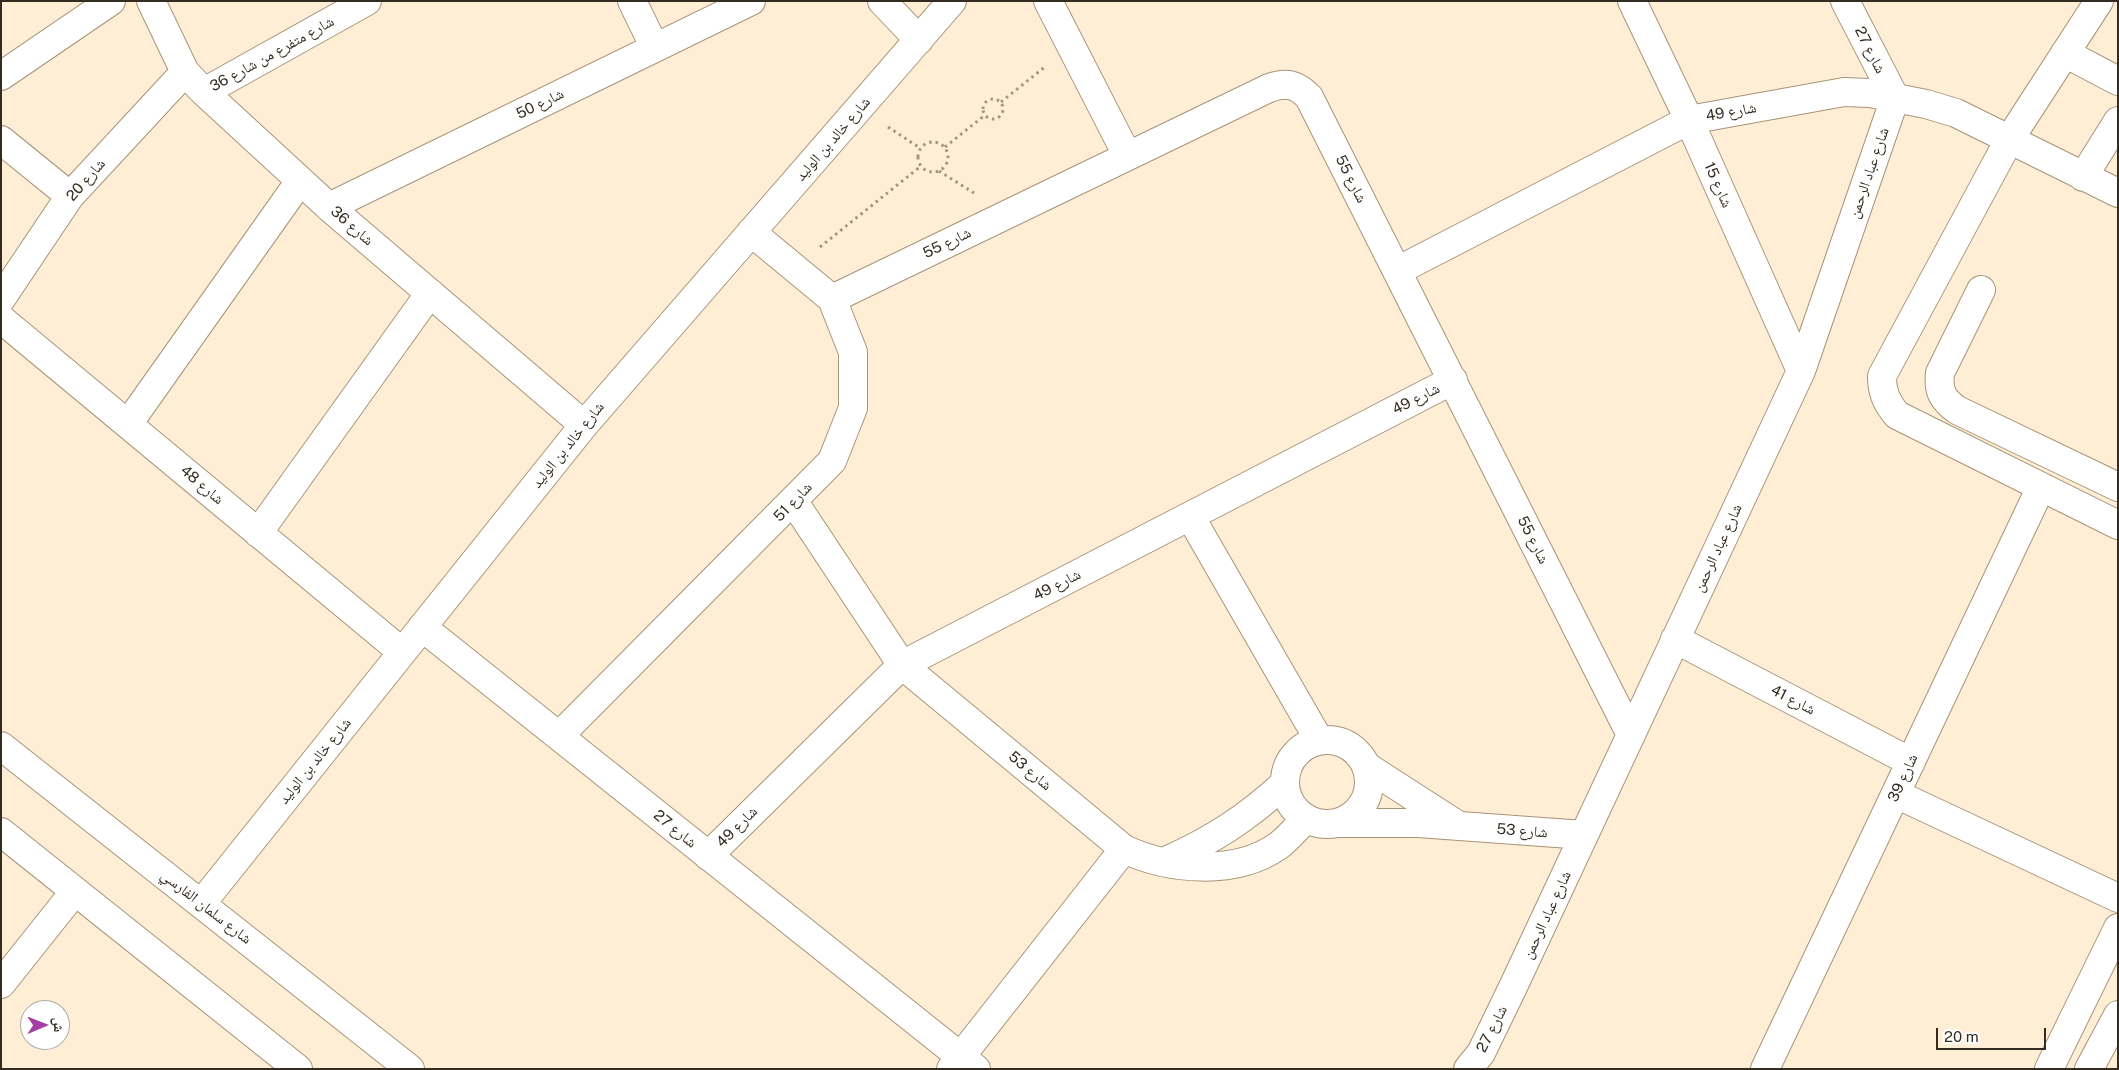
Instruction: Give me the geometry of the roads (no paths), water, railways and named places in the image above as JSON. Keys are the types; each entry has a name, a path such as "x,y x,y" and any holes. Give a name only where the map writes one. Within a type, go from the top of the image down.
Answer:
{"street":[{"path":"1,76 111,1"},
{"name":"شارع 36","path":"151,1 185,72 204,92 329,207 584,425"},
{"name":"شارع متفرع من شارع 36","path":"204,92 326,11 367,1"},
{"path":"632,1 655,48"},
{"name":"شارع 50","path":"329,207 751,1"},
{"path":"882,1 919,40"},
{"name":"شارع خالد بن الوليد","path":"201,904 584,425 952,1"},
{"path":"1048,1 1127,155"},
{"name":"شارع 15","path":"1632,1 1689,120 1800,371"},
{"name":"شارع 27","path":"1845,1 1895,98"},
{"path":"2099,1 2009,140 1882,376 1882,390 1888,404 1897,415 2118,525"},
{"path":"2065,53 2118,81"},
{"name":"شارع 20","path":"1,299 70,196 185,72"},
{"name":"شارع 55","path":"832,299 1269,88 1284,83 1299,87 1309,97 1631,735"},
{"name":"شارع 49","path":"1397,271 1689,120 1844,92 1870,93 1926,104 1956,113 2118,193"},
{"name":"شارع عباد الرحمن","path":"1513,987 1800,371 1895,98"},
{"path":"2083,177 2118,120"},
{"path":"1,140 70,196"},
{"path":"128,424 300,181"},
{"name":"شارع 51","path":"559,736 794,502 832,461 853,408 853,352 832,299 751,232"},
{"path":"1981,290 1940,373 1939,388 1945,402 1957,410 2118,487"},
{"path":"258,533 430,294"},
{"name":"شارع 48","path":"1,319 402,652"},
{"name":"شارع 49","path":"708,856 902,665 1452,380"},
{"name":"شارع 39","path":"1765,1069 2041,487"},
{"name":"شارع 53","path":"794,502 902,665 1124,849 1137,855 1204,868 1243,863 1278,846 1306,819"},
{"path":"1190,516 1318,740"},
{"name":"شارع 27","path":"422,627 708,856 962,1065"},
{"name":"شارع 41","path":"1675,639 1911,762"},
{"path":"1318,740 1333,740 1347,744 1358,754 1366,766 1369,781 1366,795 1360,808 1349,818 1335,823 1320,824 1306,819 1295,809 1287,797 1284,783 1287,768 1294,756 1305,746 1318,740"},
{"name":"شارع سلمان الفارسي","path":"1,746 410,1069"},
{"name":"شارع 53","path":"1366,766 1460,826"},
{"path":"1166,861 1198,847 1230,829 1284,783"},
{"path":"1896,794 2118,898"},
{"name":"شارع 53","path":"1335,823 1418,823 1584,835"},
{"path":"1,832 298,1069"},
{"path":"962,1065 1124,849"},
{"path":"1,984 76,891"},
{"path":"2050,1069 2118,928"},
{"name":"شارع 27","path":"1468,1069 1481,1054 1513,987"},
{"path":"2089,1069 2118,1014"}]}
